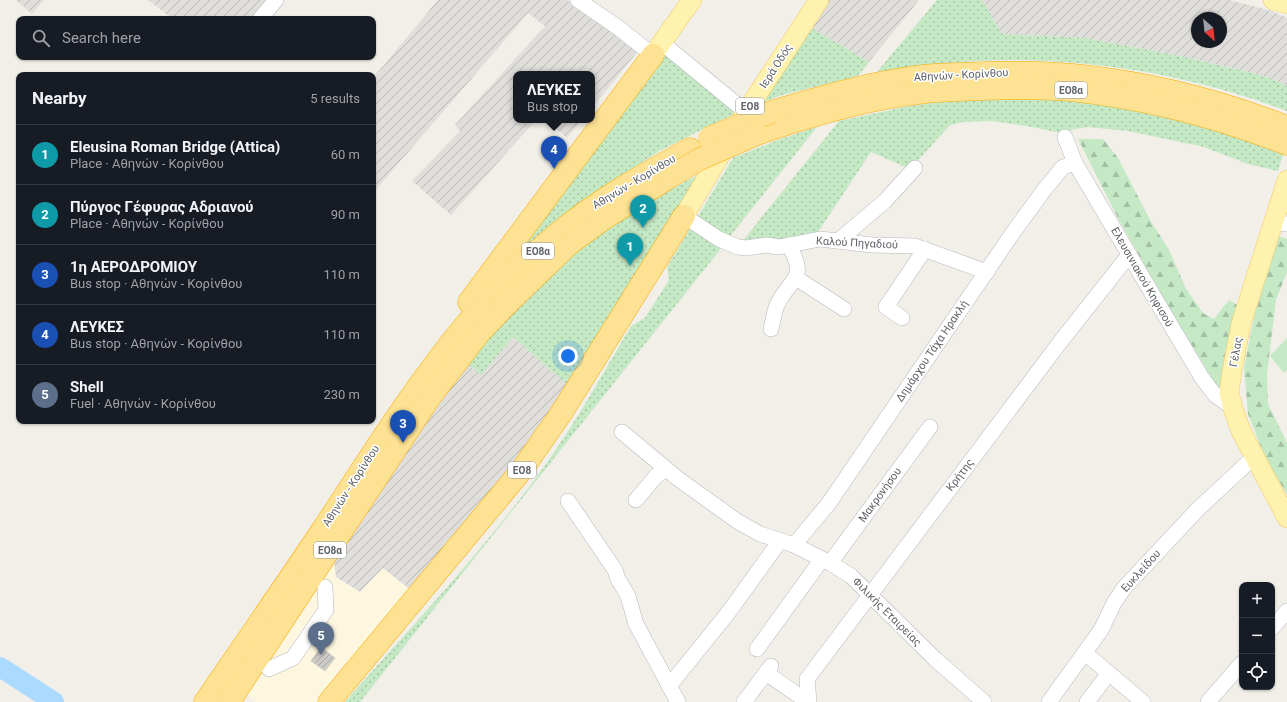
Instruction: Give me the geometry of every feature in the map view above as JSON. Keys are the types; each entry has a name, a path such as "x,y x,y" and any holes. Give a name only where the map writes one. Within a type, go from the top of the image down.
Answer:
{"highway":[{"path":"417,389 448,332 657,49"},
{"name":"Αθηνών - Κορίνθου","path":"205,702 417,389 467,323 506,281 558,233 593,206 616,191 716,135 771,112 828,95 887,82 925,76 1022,72 1072,75 1128,82 1201,98 1274,127 1287,144"},
{"name":"Αθηνών - Κορίνθου","path":"229,702 430,397 480,332 523,287 568,245 602,220 698,160 757,134 812,116 872,101 926,92 1024,88 1070,90 1118,96 1274,127"},
{"name":"ΕΟ8","path":"329,702 522,471 562,412 684,216"}],"main road":[{"path":"657,49 692,0"},
{"name":"Ιερά Οδός","path":"684,216 746,112 819,0"},
{"name":"Γέλας","path":"1287,180 1280,223 1241,324 1229,393 1241,431 1287,518"}],"street":[{"path":"263,16 276,0"},
{"path":"578,0 616,26 657,49 746,112"},
{"name":"Ελευσινιακού Κηφισού","path":"1065,137 1075,163 1202,378 1215,395 1233,408"},
{"name":"Δημάρχου Τάχα Ηρακλή","path":"669,686 787,543 829,503 1044,190 1063,167 1075,163"},
{"path":"838,241 885,200 915,168"},
{"name":"Καλού Πηγαδιού","path":"684,216 719,239 738,247 746,248 766,244 779,247 820,239 872,245 915,246 987,272"},
{"path":"771,329 777,307 796,278 798,269 797,261 789,245"},
{"path":"902,318 886,307 925,249"},
{"name":"Κρήτης","path":"808,702 807,679 872,595 1056,346 1129,255"},
{"path":"796,278 844,309"},
{"name":"Μακρονήσου","path":"757,649 930,427"},
{"name":"Φιλικής Εταιρείας","path":"622,432 666,469 737,521 760,534 787,543 826,561 851,576 872,595 936,660 984,702"},
{"name":"Ευκλείδου","path":"1049,702 1101,630 1114,603 1124,588 1198,509 1254,457"},
{"path":"636,500 656,476 666,469"},
{"path":"568,501 615,570 618,579 628,596 636,624 678,702"},
{"path":"269,669 293,658 326,610 325,587"},
{"path":"1275,625 1287,612"},
{"path":"1085,653 1143,702"},
{"path":"1208,702 1239,666"},
{"path":"744,702 768,670 808,702"},
{"path":"1087,702 1109,673"}],"shaded area":[{"path":"16,0 44,0 32,14"},
{"path":"148,0 271,0 258,16 169,16"},
{"path":"438,0 567,0 638,51 595,104 595,71 513,71 513,123 533,123 451,215 412,181 460,131 455,125 545,26 528,13 376,190 376,74"},
{"path":"824,0 919,0 869,62 808,26"},
{"path":"982,0 1229,0 1272,11 1287,18 1287,86 1275,80 1253,73 1175,55 1085,38 1002,34"},
{"path":"550,123 580,123 567,138"},
{"path":"513,337 568,385 542,430 412,591 383,568 360,592 336,577 334,561 411,444 468,364 481,374"},
{"path":"334,561 383,568 412,591 318,702 256,702 245,693"}],"green space":[{"path":"937,0 982,0 1002,34 1085,38 1175,55 1253,73 1275,80 1287,86 1287,111 1237,94 1186,80 1136,70 1085,64 1033,61 982,61 930,65 877,72"},
{"path":"808,26 869,62 858,76 782,95 761,103"},
{"path":"667,53 736,113 661,150 599,190 558,220 504,268 656,58"},
{"path":"1050,97 1139,107 1284,151 1278,171 1248,164 1204,147 1128,131 1088,127 1061,133 992,121 962,122 950,125 910,169 871,152 816,235 776,241 741,243 839,121 909,106 953,100"},
{"path":"817,127 727,240 697,218 733,158 778,140"},
{"path":"1078,139 1103,139 1118,158 1150,220 1169,250 1186,289 1203,313 1214,319 1229,300 1239,306 1225,353 1222,391 1214,382 1120,222"},
{"path":"701,173 568,385 513,337 481,375 468,364 499,325 579,250 648,202"},
{"path":"690,229 699,232 723,246 360,702 345,702 474,556 546,464 579,413 631,326 645,318 669,280 667,267"},
{"path":"1278,236 1287,239 1287,272 1276,300 1267,374 1268,404 1287,443 1287,494 1267,462 1248,414 1244,368 1254,317"},
{"path":"1287,338 1287,370 1284,373 1270,356"}],"building":[{"path":"321,647 335,658 325,671 311,661"}],"waterway":[{"path":"0,667 54,702"}],"place":[{"name":"ΛΕΥΚΕΣ","path":"554,169"},
{"name":"Πύργος Γέφυρας Αδριανού","path":"643,228"},
{"name":"Eleusina Roman Bridge (Attica)","path":"630,266"},
{"name":"1η ΑΕΡΟΔΡΟΜΙΟΥ","path":"403,443"},
{"name":"Shell","path":"321,655"}]}
